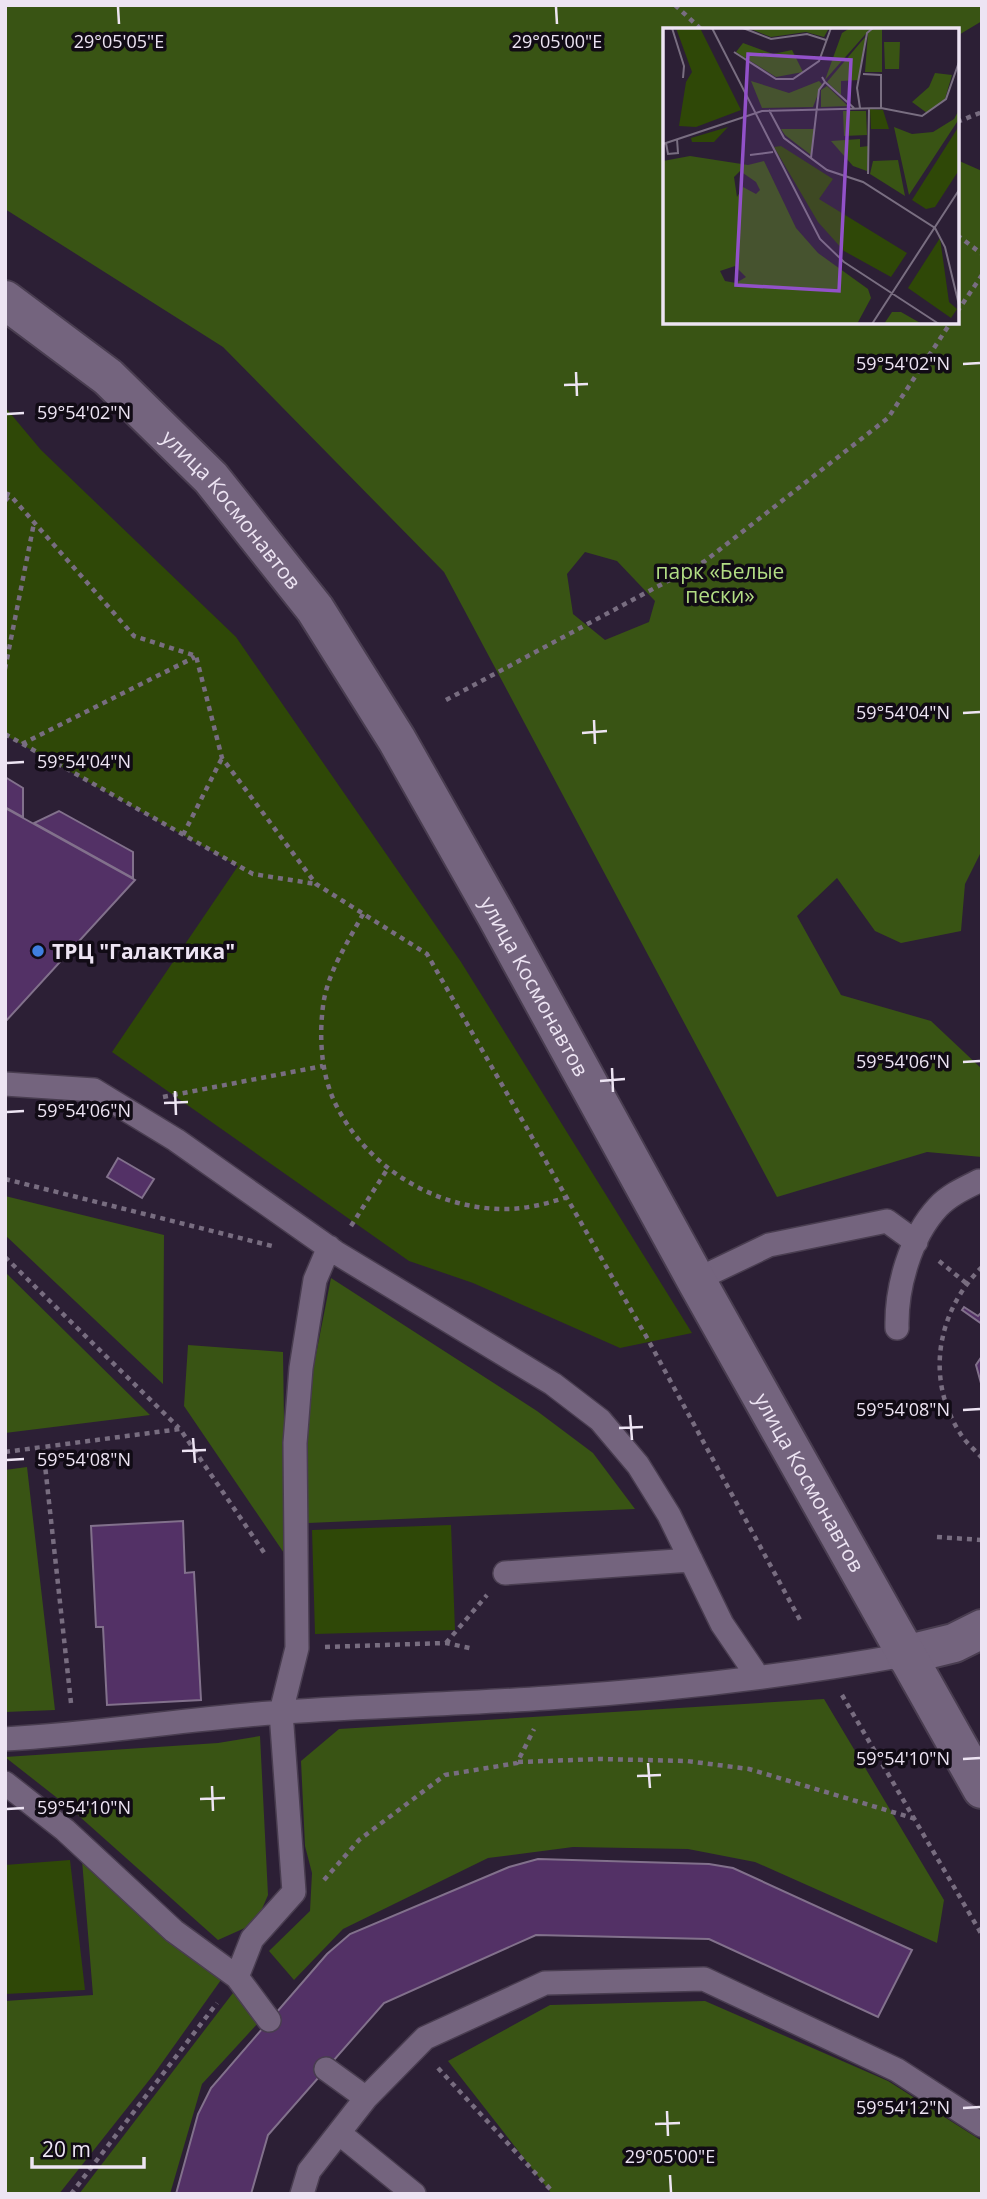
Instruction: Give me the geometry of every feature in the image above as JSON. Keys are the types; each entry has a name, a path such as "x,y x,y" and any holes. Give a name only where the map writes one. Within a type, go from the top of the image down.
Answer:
{"street":[{"name":"улица Космонавтов","path":"5,300 108,377 211,478 315,609 397,740 982,1789"},
{"path":"905,1655 954,1643 982,1629"}],"lane":[{"path":"5,1084 94,1090 176,1140 326,1253 553,1384 600,1420 638,1465 669,1515 722,1624 758,1677"},
{"path":"897,1328 896,1310 916,1242 939,1207 958,1191 979,1181"},
{"path":"696,1280 769,1245 887,1221 916,1242"},
{"path":"237,1978 252,1939 294,1892 281,1712 297,1648 296,1430 301,1368 315,1280 326,1253"},
{"path":"505,1573 691,1560"},
{"path":"5,1739 75,1735 281,1712 549,1698 644,1690 827,1670 905,1655"},
{"path":"5,1783 65,1830 174,1931 237,1978 269,2020"},
{"path":"302,2194 309,2171 366,2098 425,2038 545,1983 704,1979 897,2070 982,2124"},
{"path":"326,2070 366,2098"},
{"path":"339,2133 414,2194"}],"path":[{"path":"675,5 700,28"},
{"path":"959,121 982,111"},
{"path":"959,236 982,254"},
{"path":"959,309 982,275"},
{"path":"446,700 705,561 888,418 950,324"},
{"path":"5,501 7,494"},
{"path":"7,494 134,636 196,656"},
{"path":"5,670 34,522"},
{"path":"22,744 196,656"},
{"path":"196,656 222,758 316,884 427,954 646,1336 800,1620"},
{"path":"5,734 253,874 316,884"},
{"path":"183,835 222,758"},
{"path":"363,914 333,971 323,1003 323,1066 335,1104 348,1124 367,1149 388,1168 445,1201 474,1207 505,1209 539,1206 566,1197"},
{"path":"161,1097 323,1066"},
{"path":"354,1222 388,1168"},
{"path":"5,1179 326,1253"},
{"path":"5,1256 180,1429 297,1601"},
{"path":"982,1267 966,1283 947,1318 939,1357 943,1397 960,1434 982,1458"},
{"path":"5,1452 180,1429"},
{"path":"43,1447 75,1735"},
{"path":"937,1537 982,1540"},
{"path":"446,1643 505,1573"},
{"path":"297,1648 446,1643 474,1649"},
{"path":"840,1690 982,1935"},
{"path":"517,1763 549,1698"},
{"path":"316,1889 359,1840 445,1775 517,1763 600,1759 687,1761 736,1768 916,1819"},
{"path":"71,2194 237,1978"},
{"path":"418,2046 552,2194"}],"green space":[{"name":"парк «Белые пески»","path":"5,5 982,5 982,21 959,35 959,28 663,28 663,324 959,324 959,161 982,171 982,850 965,884 961,931 901,943 875,931 837,878 797,916 841,995 931,1021 982,1069 982,1157 927,1152 777,1197 444,572 223,347 5,209","holes":["585,552 617,561 655,601 649,622 605,640 573,614 567,574"]},
{"path":"5,407 41,450 236,637 461,962 692,1333 620,1348 473,1283 409,1261 112,1052 238,866 5,735"},
{"path":"5,1196 164,1235 163,1384 5,1235"},
{"path":"5,1272 150,1415 5,1433"},
{"path":"331,1278 537,1411 593,1453 635,1509 308,1523 306,1453 310,1385"},
{"path":"188,1345 283,1352 286,1556 184,1406"},
{"path":"27,1467 55,1710 5,1712 5,1470"},
{"path":"451,1525 455,1630 315,1634 312,1530"},
{"path":"824,1699 944,1900 937,1943 755,1862 688,1849 573,1847 488,1858 343,1929 294,1980 269,1951 310,1911 312,1873 305,1846 301,1761 339,1729"},
{"path":"260,1736 268,1895 256,1923 218,1940 70,1808 5,1757 218,1743"},
{"path":"70,1860 85,1990 5,1994 5,1865"},
{"path":"82,1860 164,1935 221,1980 154,2074 59,2194 5,2194 5,2001 93,1995"},
{"path":"236,1989 259,2022 202,2084 170,2194 79,2194"},
{"path":"705,2001 888,2081 982,2141 982,2194 552,2194 448,2061 550,2005"}],"building":[{"path":"5,777 23,788 23,817 5,807"},
{"name":"ТРЦ \"Галактика\"","path":"5,808 135,880 5,1022"},
{"path":"59,811 133,852 133,878 34,823"},
{"path":"118,1158 154,1179 142,1198 107,1177"},
{"path":"964,1307 978,1316 982,1312 982,1324 962,1310"},
{"path":"982,1356 982,1387 976,1365"},
{"path":"183,1521 185,1573 194,1572 201,1700 107,1705 103,1627 96,1627 91,1526"},
{"path":"538,1859 709,1864 733,1868 912,1950 878,2017 709,1939 536,1935 384,2003 268,2135 251,2194 176,2194 198,2114 211,2088 327,1954 350,1934 509,1867"}],"place":[{"name":"ТРЦ \"Галактика\"","path":"38,951"}]}
